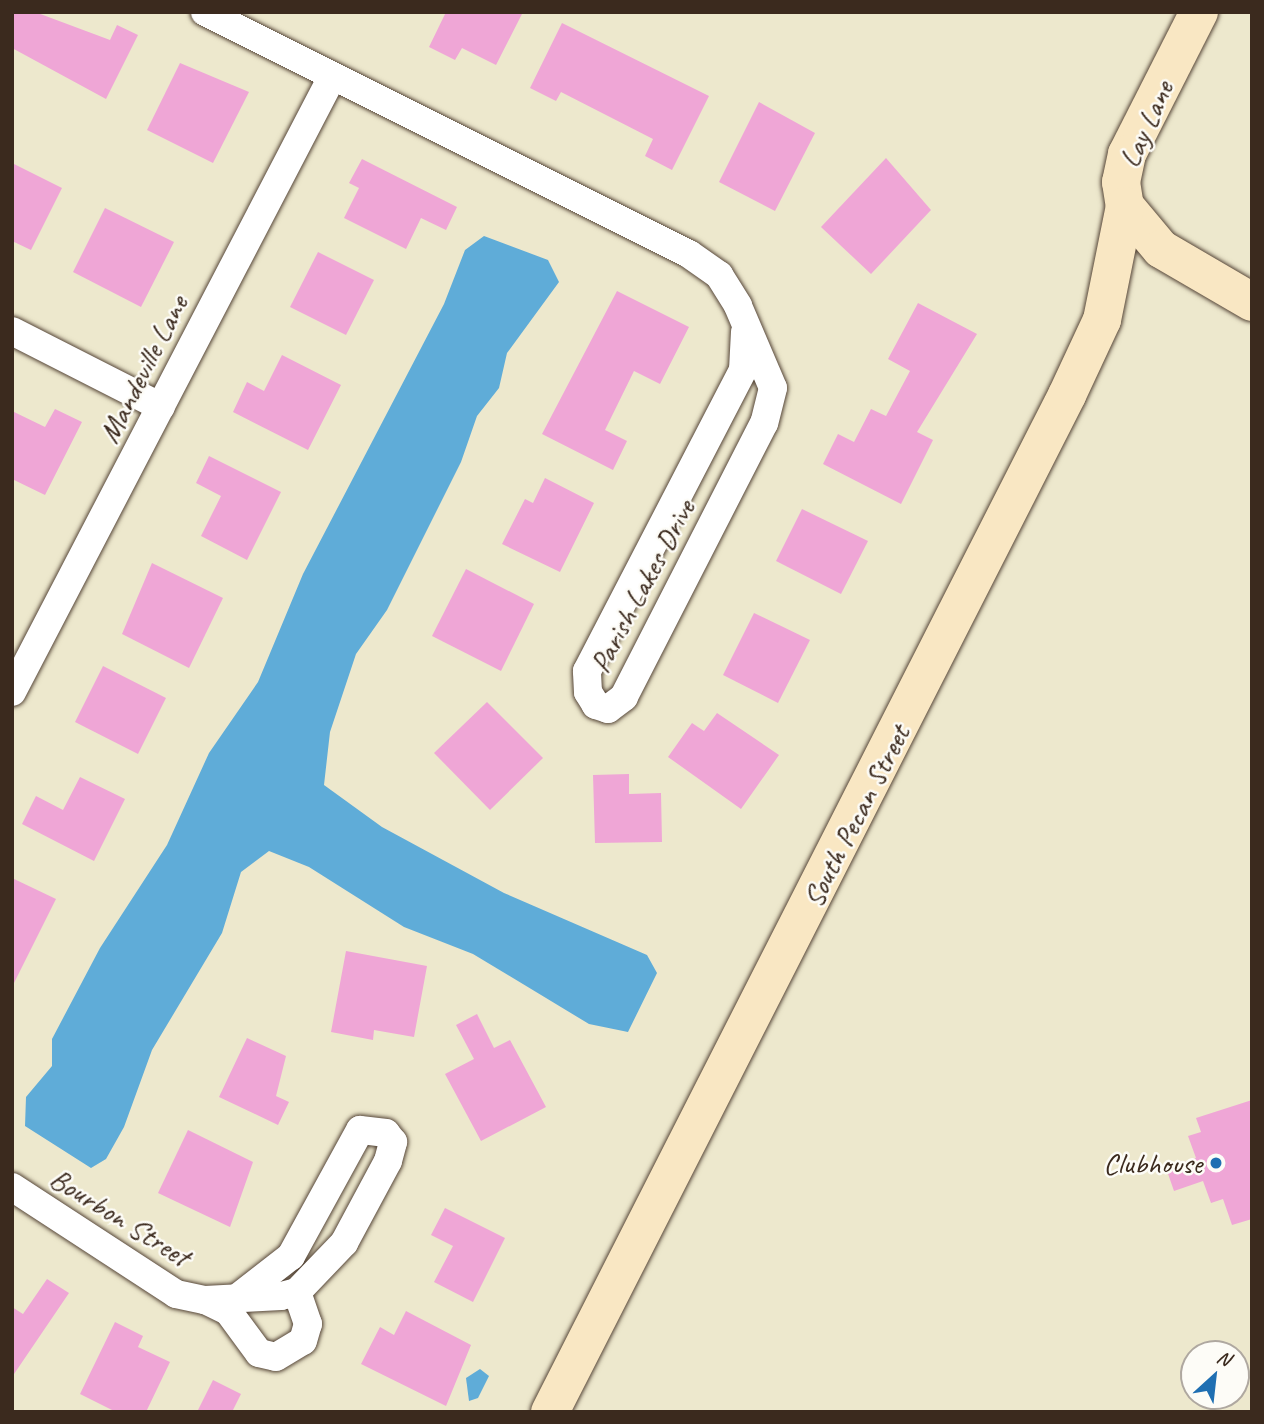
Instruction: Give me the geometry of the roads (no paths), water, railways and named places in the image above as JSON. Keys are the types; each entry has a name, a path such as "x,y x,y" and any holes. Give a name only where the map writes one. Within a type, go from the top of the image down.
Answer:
{"street":[{"name":"Parish Lakes Drive","path":"205,12 689,254 719,275 773,388 764,423 624,697 608,709 596,705 588,692 587,671 743,370 745,332"},
{"name":"Lay Lane","path":"1199,12 1127,154 1121,182 1125,206 1161,249 1252,302"},
{"name":"Mandeville Lane","path":"12,692 332,77"},
{"name":"South Pecan Street","path":"550,1412 1067,395 1102,320 1125,206"},
{"path":"12,331 161,407"},
{"path":"205,1300 228,1311 259,1353 276,1357 303,1341 309,1324 297,1292 344,1243 388,1161 393,1142 386,1133 360,1130 291,1256 237,1298"},
{"name":"Bourbon Street","path":"12,1187 147,1278 205,1300 297,1292"}],"water":[{"path":"484,236 548,260 559,282 507,353 499,388 477,416 461,462 387,610 356,654 330,732 324,785 382,827 504,893 647,955 657,973 628,1032 589,1024 473,954 404,927 309,867 269,851 241,872 222,933 152,1050 124,1127 106,1159 91,1168 25,1126 26,1097 52,1066 52,1039 100,948 167,845 209,753 258,682 303,574 444,304 465,250"},
{"path":"480,1369 489,1376 478,1398 469,1401 466,1378"}],"place":[{"name":"Clubhouse","path":"1216,1163"}]}
